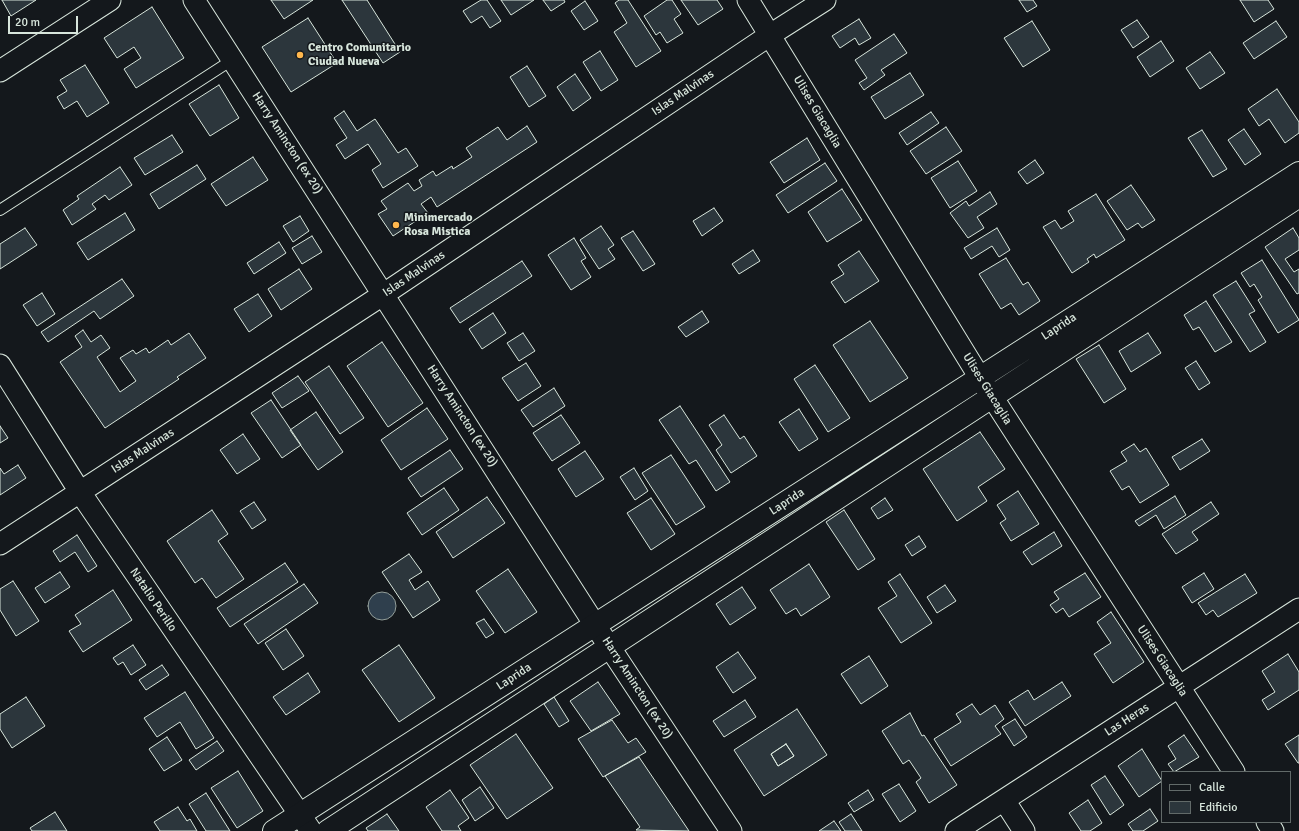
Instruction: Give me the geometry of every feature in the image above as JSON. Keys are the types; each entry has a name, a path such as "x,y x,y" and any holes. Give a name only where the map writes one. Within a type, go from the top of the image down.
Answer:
{"main road":[{"name":"Laprida","path":"274,831 305,823 596,625 1299,173"},
{"name":"Laprida","path":"328,831 1299,196"}],"street":[{"path":"0,71 110,0"},
{"name":"Harry Amincton (ex 20)","path":"194,0 596,625 731,831"},
{"name":"Ulises Giacaglia","path":"748,0 980,378 1233,771"},
{"name":"Islas Malvinas","path":"0,544 384,294 770,34 825,0"},
{"name":"Natalio Perillo","path":"0,365 80,492 305,823"},
{"name":"Las Heras","path":"956,831 1299,609"},
{"path":"1004,800 1024,831"}],"lane":[{"path":"0,210 232,60"}],"water":[{"path":"382,592 392,596 396,606 392,616 382,620 372,616 368,606 372,596"}],"building":[{"path":"2,0 36,0 11,16"},
{"path":"271,0 313,0 284,19"},
{"path":"342,0 367,0 400,52 383,63"},
{"path":"481,0 487,0 501,21 490,28 482,16 471,23 463,11"},
{"path":"501,0 534,0 511,15"},
{"path":"543,0 564,0 565,2 551,11"},
{"path":"619,0 628,0 661,51 636,67 614,32 627,23 615,3"},
{"path":"667,0 672,0 681,14 674,19 683,33 667,43 660,32 656,35 644,16"},
{"path":"681,0 717,0 723,9 698,25"},
{"path":"1019,0 1033,0 1037,6 1027,12"},
{"path":"1240,0 1268,0 1274,9 1254,22"},
{"path":"585,1 598,21 584,30 571,11"},
{"path":"152,7 184,58 136,88 124,69 141,58 134,47 117,58 104,38"},
{"name":"Centro Comunitario Ciudad Nueva","path":"308,18 337,63 291,92 262,47"},
{"path":"859,19 871,38 859,45 855,38 840,48 832,36"},
{"path":"1137,20 1149,37 1133,48 1121,30"},
{"path":"1032,21 1050,50 1023,67 1004,38"},
{"path":"1276,21 1287,37 1254,59 1243,43"},
{"path":"894,34 907,53 881,70 885,75 864,90 859,83 867,78 855,60"},
{"path":"1161,41 1174,61 1150,77 1137,57"},
{"path":"600,51 618,80 601,91 583,62"},
{"path":"1210,52 1225,73 1200,89 1186,68"},
{"path":"85,65 109,103 87,117 77,101 64,109 57,97 67,91 60,80"},
{"path":"527,66 546,96 529,107 510,77"},
{"path":"910,73 924,95 885,119 871,97"},
{"path":"575,74 591,98 573,111 557,87"},
{"path":"219,85 239,118 210,136 189,104"},
{"path":"1277,89 1299,122 1299,133 1285,143 1269,119 1259,126 1248,109"},
{"path":"344,111 357,131 375,119 398,153 406,148 418,166 383,188 372,170 381,164 368,144 345,159 336,145 347,138 334,118"},
{"path":"931,112 939,123 907,145 899,133"},
{"path":"527,126 537,142 437,207 431,197 421,204 428,213 393,236 378,214 387,209 381,201 408,183 414,191 422,186 419,180 433,171 436,176 452,166 453,169 472,157 466,148 498,127 507,140"},
{"path":"946,127 962,151 926,174 910,151"},
{"path":"1244,129 1261,154 1245,165 1228,140"},
{"path":"1202,130 1227,169 1213,177 1188,138"},
{"path":"172,135 183,152 145,175 134,158"},
{"path":"807,138 820,160 784,183 770,162"},
{"path":"253,157 268,180 226,206 211,184"},
{"path":"1035,160 1044,173 1027,184 1018,172"},
{"path":"958,161 977,191 950,208 931,178"},
{"path":"825,163 837,181 788,213 776,195"},
{"path":"197,165 206,179 159,209 150,194"},
{"path":"120,167 132,185 109,200 105,195 92,204 96,209 72,225 63,210 79,199 77,196"},
{"path":"1131,185 1155,220 1142,228 1138,223 1127,230 1107,201"},
{"path":"842,189 862,220 827,242 808,212"},
{"path":"990,192 997,204 977,217 984,228 968,238 950,213 966,201 969,206"},
{"path":"1096,194 1125,240 1096,258 1094,254 1087,259 1089,262 1072,273 1043,227 1055,220 1061,229 1074,221 1068,211"},
{"path":"714,208 723,221 702,236 693,221"},
{"path":"125,213 135,230 88,260 77,243"},
{"path":"300,216 309,231 293,242 283,226"},
{"path":"601,226 614,245 608,249 615,259 599,269 580,240"},
{"path":"25,228 37,245 0,269 0,244"},
{"path":"997,228 1010,250 999,257 992,246 971,259 964,248"},
{"path":"1293,228 1299,238 1299,250 1285,259 1294,272 1299,269 1299,293 1297,294 1265,247"},
{"path":"633,231 655,264 643,271 621,238"},
{"path":"312,236 322,252 302,264 292,248"},
{"path":"574,238 586,258 581,261 591,277 571,290 548,255"},
{"path":"279,242 286,253 254,274 247,263"},
{"path":"753,250 760,261 739,274 732,264"},
{"path":"859,251 879,281 845,303 831,282 844,274 838,265"},
{"path":"1006,258 1023,285 1028,282 1040,301 1019,315 1011,303 1001,309 979,274"},
{"path":"1262,260 1299,320 1278,333 1258,300 1262,297 1254,284 1250,287 1241,273"},
{"path":"522,261 532,276 460,323 450,308"},
{"path":"299,269 312,289 281,310 268,289"},
{"path":"122,279 134,296 100,319 94,311 48,342 41,332"},
{"path":"1236,281 1255,311 1249,314 1266,342 1250,352 1213,295"},
{"path":"42,293 55,314 37,326 23,305"},
{"path":"258,294 272,316 249,332 234,309"},
{"path":"1206,301 1232,342 1215,352 1199,327 1193,330 1184,315"},
{"path":"702,311 709,322 686,337 678,327"},
{"path":"493,313 506,333 482,349 469,329"},
{"path":"870,321 908,378 870,402 833,345"},
{"path":"83,330 91,342 101,335 110,348 97,357 120,392 136,381 120,358 133,350 136,354 146,348 149,353 168,340 171,345 189,333 206,358 177,377 179,379 105,428 60,362 82,347 75,336"},
{"path":"523,333 535,351 519,361 507,343"},
{"path":"1148,333 1161,353 1131,372 1119,351"},
{"path":"382,342 423,403 388,427 347,366"},
{"path":"1099,345 1126,389 1104,403 1076,359"},
{"path":"1196,361 1210,383 1199,390 1185,368"},
{"path":"526,363 541,386 518,401 502,378"},
{"path":"815,365 850,418 828,432 794,379"},
{"path":"329,366 364,418 340,434 305,382"},
{"path":"298,376 309,391 282,408 272,393"},
{"path":"554,388 565,406 533,427 521,410"},
{"path":"271,400 301,445 282,458 251,413"},
{"path":"680,406 730,482 716,491 696,460 689,464 659,420"},
{"path":"427,408 448,439 401,470 381,440"},
{"path":"799,409 818,439 799,451 779,422"},
{"path":"316,412 343,452 318,470 290,430"},
{"path":"561,415 580,443 552,461 533,433"},
{"path":"724,415 740,439 744,436 757,456 731,473 716,450 722,445 709,425"},
{"path":"0,426 8,438 0,443"},
{"path":"980,432 1005,469 978,487 987,501 957,521 923,469"},
{"path":"243,434 260,459 237,474 220,450"},
{"path":"1202,439 1210,451 1180,470 1172,457"},
{"path":"1134,444 1140,452 1146,448 1169,485 1140,503 1129,486 1122,490 1110,471 1127,461 1121,452"},
{"path":"450,450 463,469 421,497 408,478"},
{"path":"585,451 604,479 576,497 558,469"},
{"path":"671,455 705,507 676,525 642,473"},
{"path":"18,465 26,478 0,495 0,468 4,474"},
{"path":"634,468 648,491 635,500 620,477"},
{"path":"444,488 459,510 422,535 407,513"},
{"path":"1018,491 1039,524 1011,541 1000,523 1006,519 997,505"},
{"path":"1175,496 1186,515 1164,529 1156,515 1139,526 1135,521"},
{"path":"487,497 505,523 453,558 436,532"},
{"path":"651,498 675,534 651,550 627,513"},
{"path":"885,498 893,510 878,519 871,508"},
{"path":"254,502 266,520 252,529 240,511"},
{"path":"1211,502 1219,514 1192,532 1198,540 1176,554 1162,534"},
{"path":"212,510 228,534 218,541 244,579 216,598 202,578 195,583 167,541"},
{"path":"844,510 875,559 858,570 826,522"},
{"path":"1054,532 1062,546 1032,565 1023,552"},
{"path":"77,535 97,566 88,572 75,552 60,562 53,551"},
{"path":"919,536 926,547 912,556 905,545"},
{"path":"409,554 422,572 409,580 415,590 428,581 440,600 413,618 382,572"},
{"path":"285,563 298,582 230,627 217,608"},
{"path":"809,564 830,597 801,616 796,608 786,614 770,590"},
{"path":"508,569 537,612 505,633 476,591"},
{"path":"60,572 70,587 45,603 35,588"},
{"path":"1085,573 1101,597 1069,617 1063,608 1056,613 1050,605 1059,599 1054,592"},
{"path":"1204,573 1214,589 1192,603 1182,587"},
{"path":"900,574 932,623 901,643 878,608 897,596 888,582"},
{"path":"1245,574 1257,593 1218,617 1213,610 1206,615 1198,603"},
{"path":"13,581 39,621 16,636 0,610 0,589"},
{"path":"304,584 318,603 258,644 244,624"},
{"path":"945,585 956,601 937,613 927,597"},
{"path":"742,587 756,608 730,625 716,604"},
{"path":"113,590 132,620 83,652 69,631 81,624 75,615"},
{"path":"1111,612 1144,662 1113,683 1094,654 1111,643 1097,622"},
{"path":"484,619 494,633 486,638 476,623"},
{"path":"286,629 304,656 283,670 265,643"},
{"path":"133,645 146,665 131,675 123,662 118,665 113,658"},
{"path":"399,645 435,698 399,722 362,670"},
{"path":"738,652 756,678 733,693 716,667"},
{"path":"1288,654 1299,672 1299,690 1268,710 1262,700 1275,692 1262,671"},
{"path":"869,656 888,686 861,704 841,674"},
{"path":"162,665 169,675 146,690 139,680"},
{"path":"308,673 320,692 286,715 273,697"},
{"path":"598,682 620,714 591,731 570,701"},
{"path":"1062,682 1071,696 1025,726 1009,702 1028,690 1034,700"},
{"path":"185,692 214,738 196,749 180,722 157,737 144,718"},
{"path":"26,697 45,726 12,748 0,729 0,714"},
{"path":"554,697 569,721 559,727 544,704"},
{"path":"745,700 756,717 724,737 713,721"},
{"path":"972,704 980,715 995,705 1004,719 995,726 1001,734 951,766 934,739 961,722 956,714"},
{"path":"797,709 827,755 764,796 734,750","holes":["786,744 794,756 778,766 771,754"]},
{"path":"910,713 922,736 924,735 957,785 929,803 916,782 921,778 909,760 903,764 882,731"},
{"path":"1015,719 1027,737 1014,746 1002,727"},
{"path":"612,720 628,743 636,738 646,752 603,777 578,739"},
{"path":"516,734 553,788 507,819 470,765"},
{"path":"1184,735 1199,757 1173,771 1168,764 1176,759 1168,746"},
{"path":"1299,735 1299,763 1298,763 1285,744"},
{"path":"167,737 182,760 164,771 149,749"},
{"path":"217,741 224,751 196,770 189,760"},
{"path":"786,744 794,756 778,766 771,754"},
{"path":"1142,749 1161,782 1139,797 1118,766"},
{"path":"639,757 689,831 636,830 640,827 605,776"},
{"path":"238,771 263,811 237,828 211,788"},
{"path":"1105,776 1124,805 1110,815 1091,785"},
{"path":"899,784 916,811 900,822 882,794"},
{"path":"480,787 494,808 475,821 462,800"},
{"path":"450,790 469,818 458,826 461,831 442,831 426,807"},
{"path":"868,790 874,800 854,812 848,803"},
{"path":"206,793 230,831 206,831 189,804"},
{"path":"1088,800 1102,823 1090,831 1081,831 1069,813"},
{"path":"178,807 187,821 190,819 197,831 160,831 154,822"},
{"path":"1150,809 1158,821 1143,831 1133,831 1128,824"},
{"path":"55,812 67,831 32,831 30,828"},
{"path":"387,814 399,831 368,831 366,828"},
{"path":"851,814 862,831 845,831 839,822"},
{"path":"834,821 841,831 819,831"}],"place":[{"name":"Centro Comunitario Ciudad Nueva","path":"300,55"},
{"name":"Minimercado Rosa Mistica","path":"396,225"}]}
